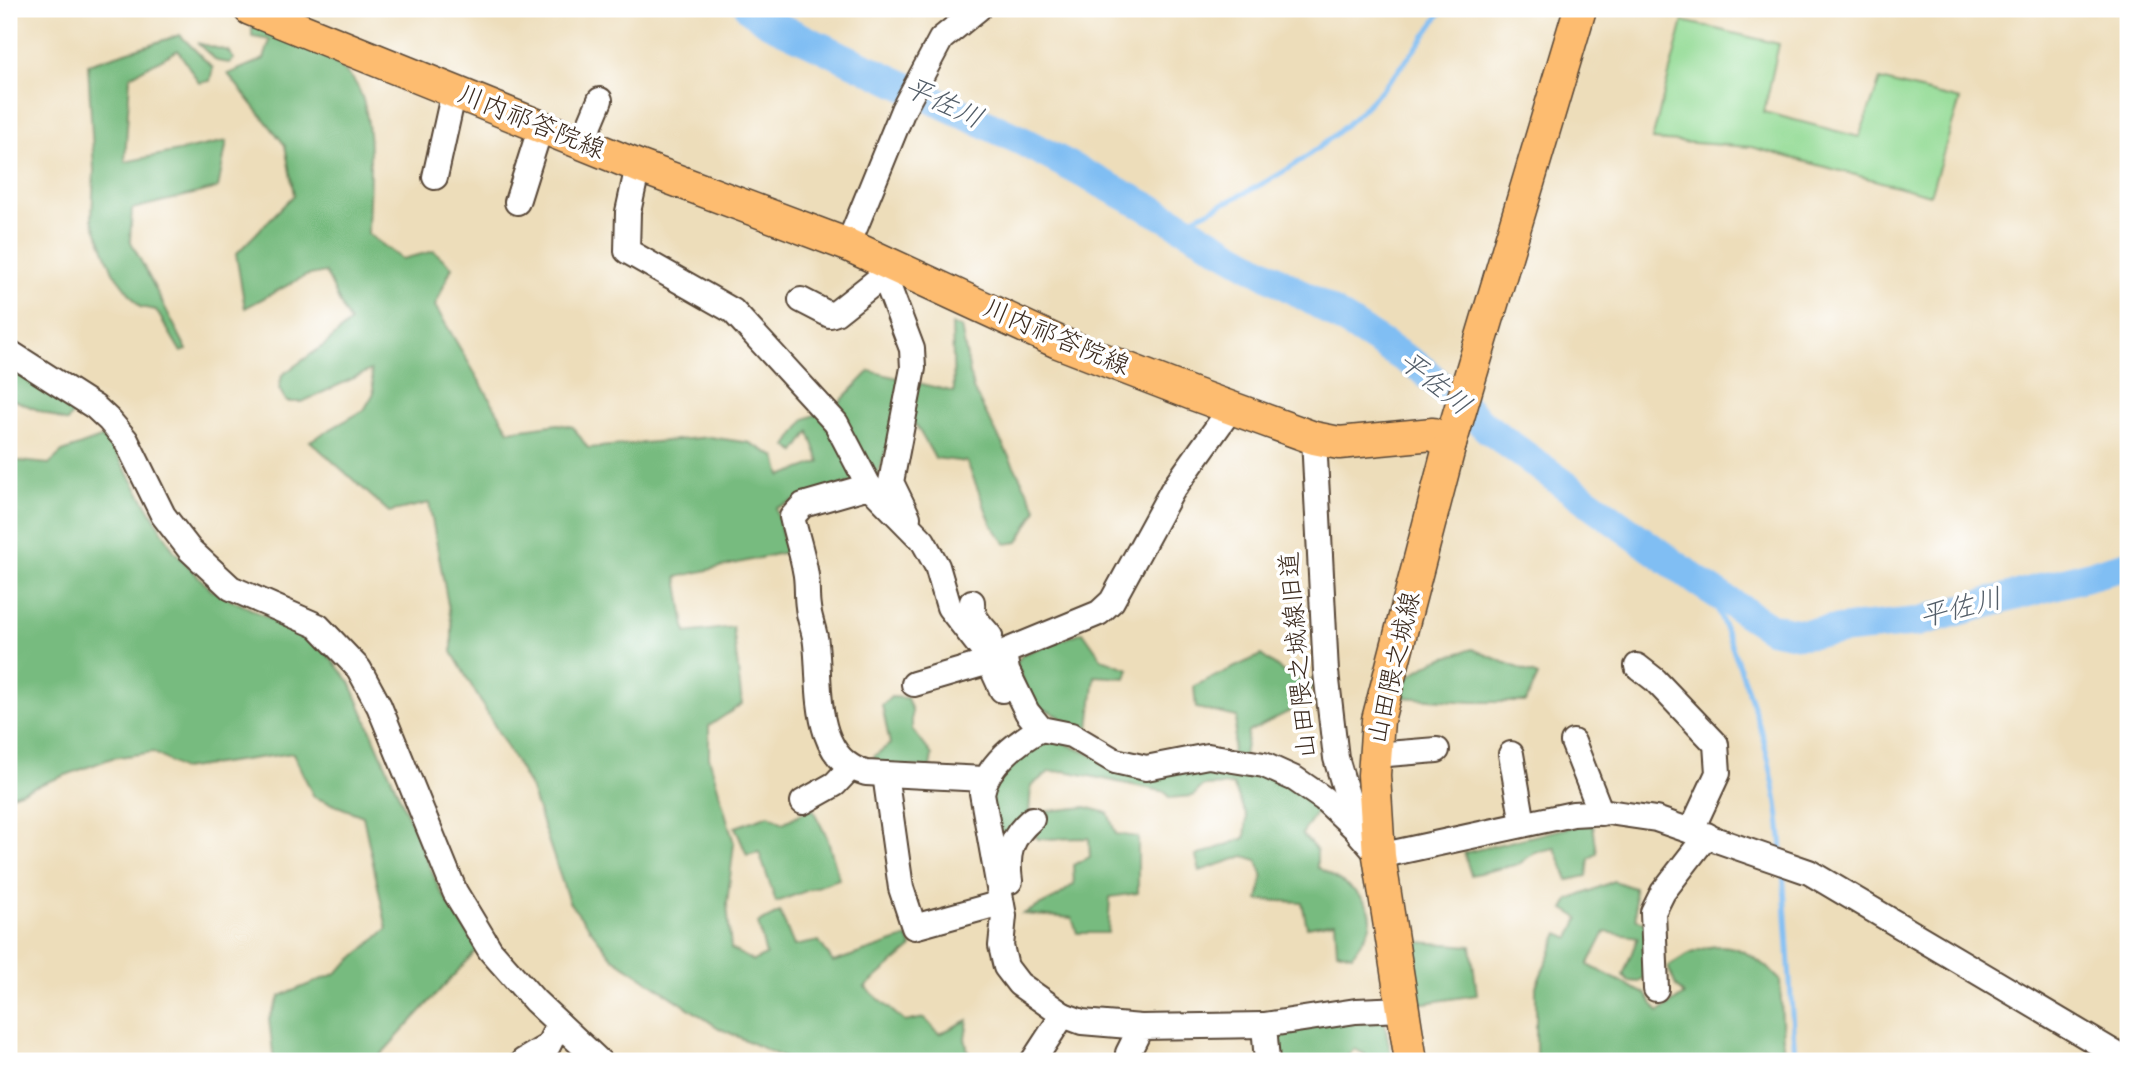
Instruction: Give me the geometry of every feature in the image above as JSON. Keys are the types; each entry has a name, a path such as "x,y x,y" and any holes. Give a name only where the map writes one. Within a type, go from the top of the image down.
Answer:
{"main road":[{"name":"川内祁答院線","path":"250,9 638,166 848,245 885,269 1058,342 1314,438 1339,443 1453,434"},
{"path":"1453,434 1580,9"},
{"name":"山田隈之城線","path":"1411,1061 1379,856 1375,755 1378,720 1453,434"}],"street":[{"path":"848,245 903,110 941,39 978,9"},
{"path":"435,177 454,91"},
{"path":"582,143 600,100"},
{"path":"517,202 541,126"},
{"path":"638,166 628,212 627,251 733,311 836,423 869,486 923,541"},
{"path":"801,300 830,315 836,313 885,269 912,349 914,368 891,482 937,566 949,607 997,657"},
{"path":"9,352 95,407 109,421 126,440 163,514 190,550 231,588 318,626 359,669 379,706 455,892 490,950 551,1043 599,1061"},
{"path":"914,684 997,657 1099,613 1112,601 1172,491 1231,407"},
{"name":"山田隈之城線旧道","path":"1314,438 1326,672 1336,758 1358,832 1379,856"},
{"path":"869,486 803,505 792,517 806,572 808,608 816,643 816,684 825,728 834,753 849,769 885,774 984,779"},
{"path":"972,602 971,611 1007,671 1034,732"},
{"path":"1637,666 1655,680 1716,744 1717,773 1699,833 1653,912 1656,989"},
{"path":"1358,832 1324,799 1295,779 1264,765 1208,756 1146,768 1115,761 1071,735 1034,732 984,779 982,793 1000,897 1001,946 1006,968 1019,984 1063,1015 1082,1022 1141,1027 1264,1025 1356,1011 1403,1009"},
{"path":"1573,742 1601,813"},
{"path":"1375,755 1437,750"},
{"path":"1511,754 1522,824"},
{"path":"803,802 835,784 849,769"},
{"path":"885,774 901,888 914,927 1000,897 1011,887 1007,862 1010,845 1019,830 1032,819"},
{"path":"972,813 981,852 993,858"},
{"path":"1379,856 1522,824 1601,813 1656,819 1783,862 2128,1061"},
{"path":"1033,1061 1063,1015"},
{"path":"1264,1025 1267,1061"},
{"path":"1128,1053 1141,1027"},
{"path":"523,1061 551,1043"}],"green space":[{"path":"1683,21 1779,44 1764,112 1859,137 1880,80 1960,100 1930,195 1751,147 1652,140"},
{"path":"265,22 325,56 354,81 366,113 369,133 368,234 402,259 434,251 452,267 435,306 509,431 558,424 573,427 588,448 710,437 750,443 776,457 781,476 820,462 809,432 795,452 787,446 805,419 836,406 870,371 954,392 952,325 961,327 973,389 1037,509 1018,542 1006,544 992,525 967,462 935,458 916,425 895,423 877,477 829,488 776,508 786,552 677,577 686,633 733,627 742,704 709,726 709,757 734,843 727,904 731,949 753,961 766,955 758,923 780,912 794,946 819,941 833,962 908,937 912,947 865,987 905,1022 924,1018 939,1034 968,1020 965,1038 969,1056 966,1061 791,1061 719,1028 613,958 569,902 530,787 452,652 452,626 429,503 389,512 310,441 364,410 374,393 371,370 302,402 287,402 279,389 282,375 327,343 350,322 325,272 305,276 245,308 236,254 294,195 285,145 228,74 264,59 270,40 252,37 252,27"},
{"path":"180,35 213,68 210,81 199,83 178,50 130,76 125,162 227,141 218,188 132,209 130,240 187,350 181,352 156,310 140,307 113,272 92,219 94,170 88,64"},
{"path":"197,43 228,51 234,59 229,63 217,61"},
{"path":"9,366 27,379 78,406 67,422 9,398"},
{"path":"106,436 174,551 211,590 284,625 327,654 350,682 440,890 478,949 375,1061 274,1061 269,1019 280,996 335,974 387,929 363,816 314,797 293,753 182,769 153,752 112,758 9,796 9,460 49,464 62,452"},
{"path":"1083,632 1102,659 1129,669 1126,678 1095,676 1088,737 1062,718 1032,703 1016,663 1023,654"},
{"path":"1472,649 1538,676 1526,702 1472,702 1401,697 1406,678 1434,661"},
{"path":"1261,655 1293,679 1316,681 1302,705 1248,732 1244,756 1232,755 1237,717 1196,708 1194,686"},
{"path":"891,697 907,698 912,711 912,729 932,755 930,767 875,765 874,756 890,744 882,705"},
{"path":"1042,733 1114,765 1256,766 1320,807 1302,834 1317,851 1317,867 1356,892 1369,910 1371,920 1368,931 1353,955 1337,951 1335,922 1307,927 1302,902 1258,900 1263,877 1257,860 1244,856 1200,871 1196,856 1245,838 1247,817 1233,785 1203,786 1193,796 1169,798 1166,792 1065,771 1049,772 1031,786 1029,813 1086,807 1108,813 1116,834 1138,837 1138,893 1110,897 1108,933 1077,933 1072,918 1023,914 1057,897 1074,884 1073,865 1090,857 1089,838 1038,839 1029,827 998,860 987,782"},
{"path":"812,808 827,837 839,879 776,902 759,852 747,855 735,827 769,815 783,823"},
{"path":"1579,825 1593,825 1597,853 1589,859 1587,876 1568,880 1555,848 1535,852 1519,864 1471,875 1464,853"},
{"path":"1614,881 1634,888 1636,918 1649,926 1646,977 1639,982 1628,981 1623,975 1638,937 1605,932 1588,965 1645,994 1659,1012 1684,995 1676,986 1668,967 1684,956 1714,946 1740,950 1753,957 1780,980 1784,1061 1536,1061 1536,986 1559,933 1570,938 1579,918 1564,909 1569,900"},
{"path":"1404,941 1471,946 1477,995 1417,1004"},
{"path":"1383,1014 1392,1061 1362,1061 1365,1054 1354,1049 1344,1060 1273,1061 1269,1029"}],"waterway":[{"name":"平佐川","path":"750,9 770,23 1024,142 1164,216 1322,306 1422,369 1487,428 1700,583 1770,628 1801,634 1917,622 2128,565"},
{"path":"1179,225 1250,190 1315,151 1363,109 1385,85 1406,61 1443,9"},
{"path":"1710,590 1747,687 1767,753 1782,856"},
{"path":"1783,869 1795,1061"}]}
